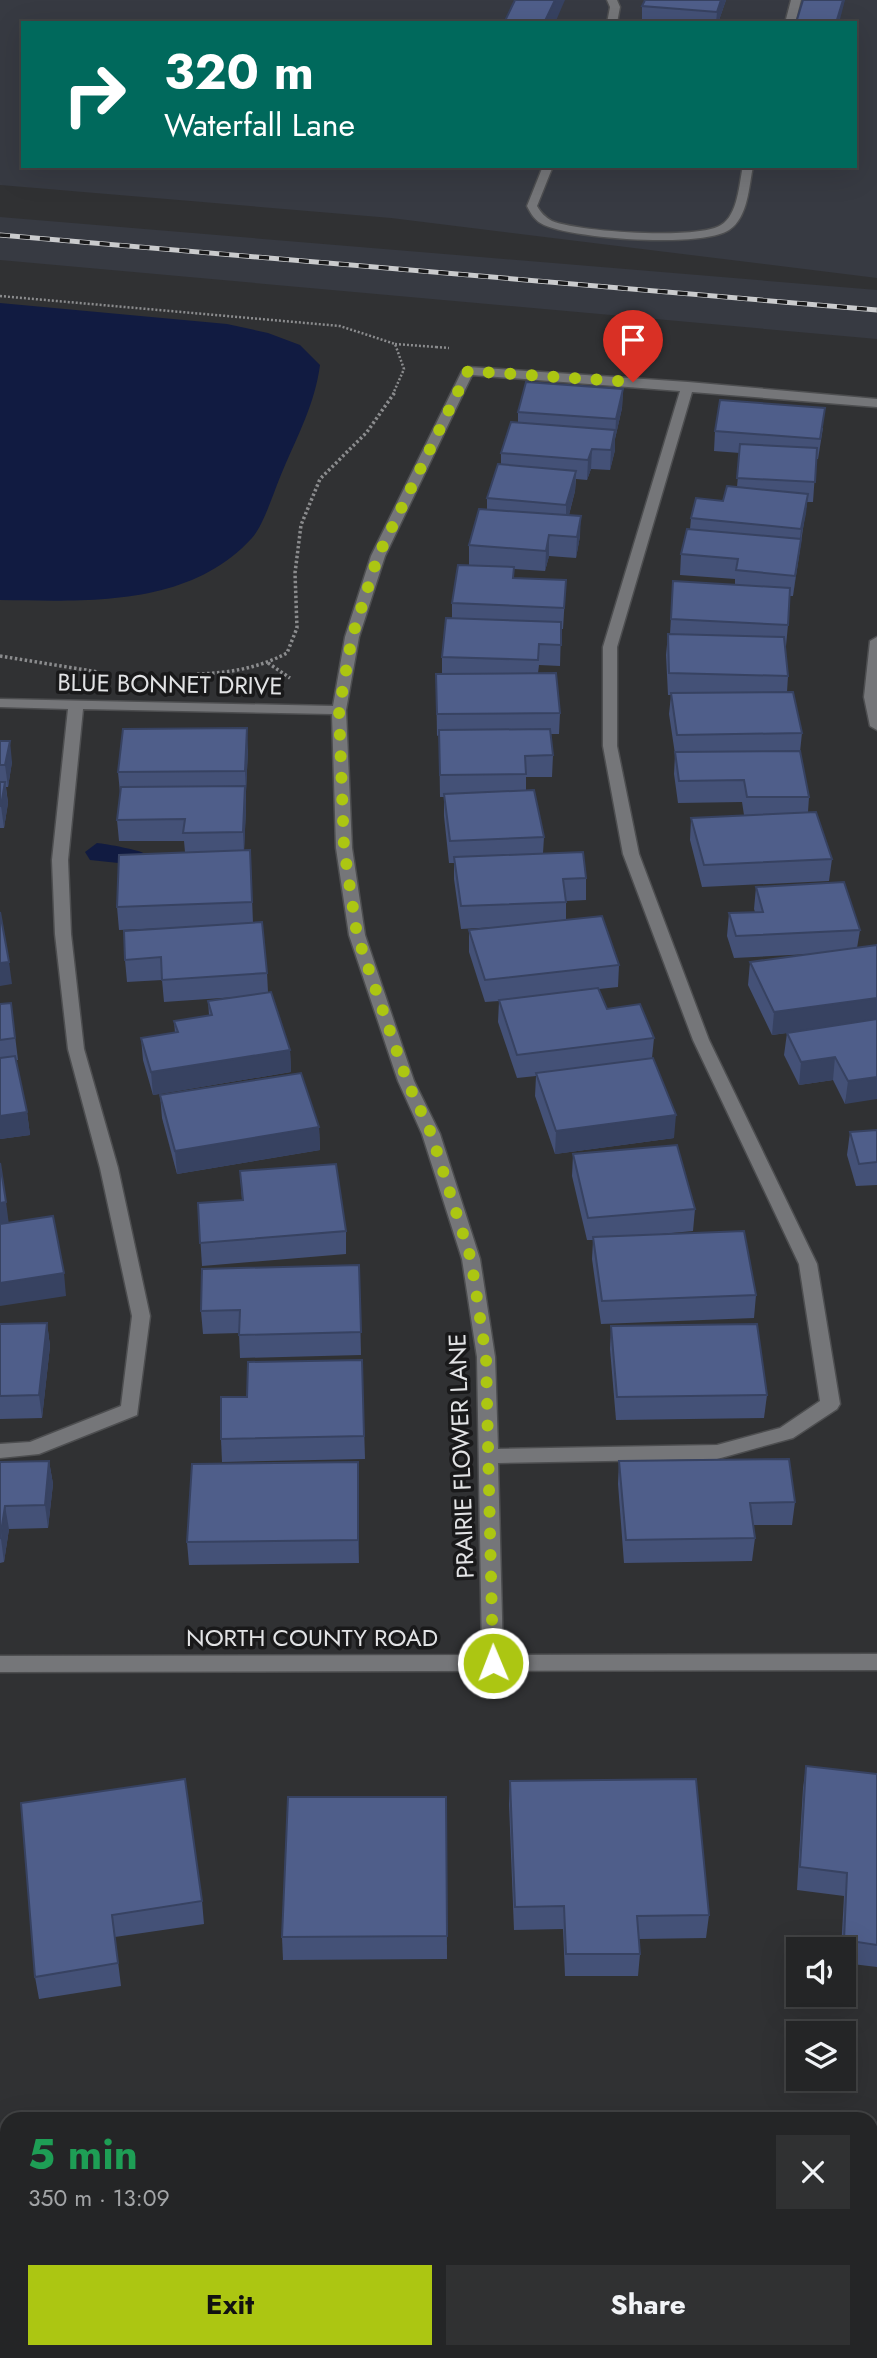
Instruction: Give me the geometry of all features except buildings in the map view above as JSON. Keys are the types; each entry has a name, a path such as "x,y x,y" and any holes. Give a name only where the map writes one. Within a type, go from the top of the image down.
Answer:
{"street":[{"path":"612,0 615,6 612,21"},
{"path":"791,21 796,0"},
{"path":"547,168 532,206 537,216 545,223 561,227 677,237 712,234 726,229 733,221 747,168"},
{"path":"468,371 688,386 877,403"},
{"name":"PRAIRIE FLOWER LANE","path":"468,371 378,556 352,637 339,710 344,848 357,935 407,1081 431,1133 471,1259 486,1357 493,1663"},
{"path":"488,1456 717,1452 786,1433 830,1404 808,1264 701,1040 632,854 610,746 610,647 688,386"},
{"path":"877,641 871,697 877,726"},
{"name":"BLUE BONNET DRIVE","path":"0,704 339,710"},
{"path":"0,1451 32,1449 130,1410 141,1315 109,1168 76,1049 63,934 60,860 76,704"},
{"name":"NORTH COUNTY ROAD","path":"0,1664 877,1662"}],"path":[{"path":"0,296 340,326 395,344 436,347 468,371"},
{"path":"197,674 224,673 268,663 286,653 297,628 295,573 301,525 320,480 367,432 396,390 404,369 395,344"},
{"path":"0,656 103,673"}],"shaded area":[{"path":"0,0 877,0 877,278 391,218 0,185"},
{"path":"0,217 877,290 877,339 0,260"}],"water":[{"path":"0,303 227,324 268,333 300,345 320,365 318,379 310,406 265,516 252,538 226,561 198,577 167,589 101,599 0,600"},
{"path":"97,843 145,854 128,864 90,860 85,852"}],"railway":[{"path":"0,235 877,310"}],"route":[{"path":"493,1663 486,1357 471,1259 431,1133 407,1081 357,935 344,848 339,710 352,637 378,556 468,371 633,382"}]}
